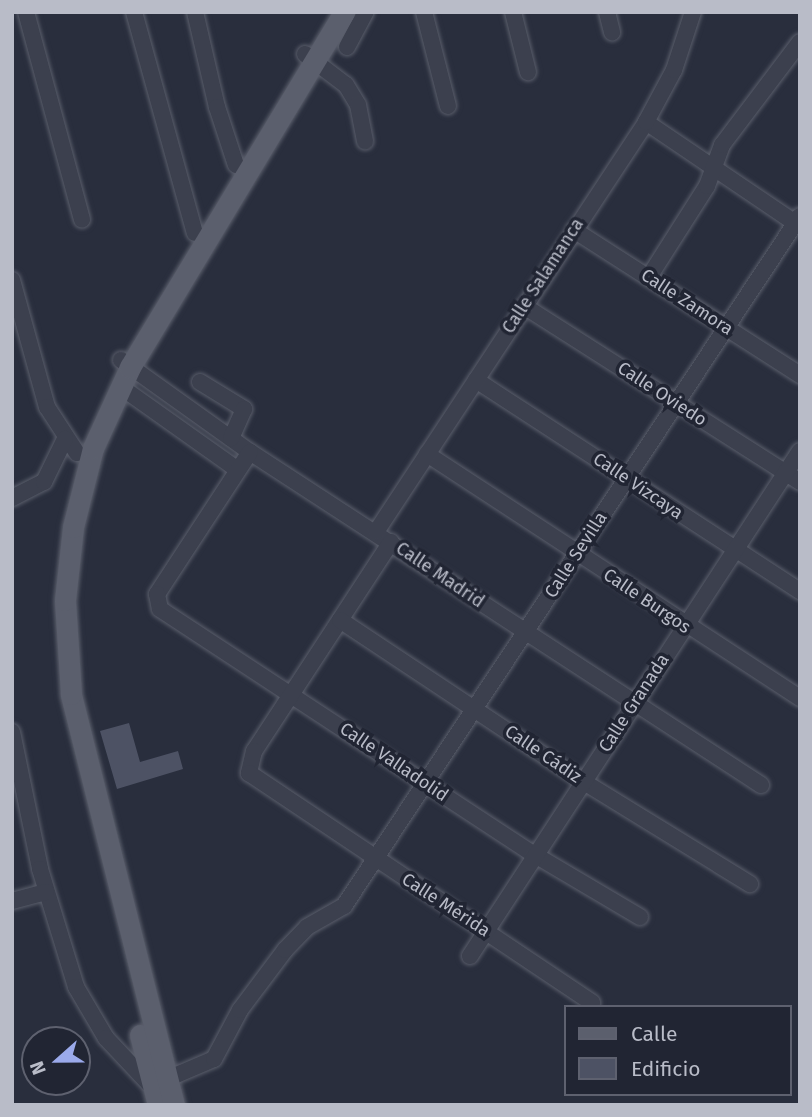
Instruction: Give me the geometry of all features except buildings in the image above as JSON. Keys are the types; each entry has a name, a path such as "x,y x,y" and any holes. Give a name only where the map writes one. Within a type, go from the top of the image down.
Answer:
{"main road":[{"path":"174,1105 160,1091 83,806 53,662 54,566 71,446 126,364 310,57 331,12"},
{"path":"160,1091 81,745 65,639 67,566 79,497 99,434 121,387 126,364 195,233 236,165 344,12"}],"street":[{"path":"26,12 82,220"},
{"path":"134,12 195,233"},
{"path":"195,12 216,107 236,165"},
{"path":"347,47 366,12"},
{"path":"424,12 448,106"},
{"path":"513,12 528,72"},
{"path":"607,12 612,32"},
{"name":"Calle Salamanca","path":"376,531 646,122 674,70 693,12"},
{"path":"649,277 707,186 722,145 800,42"},
{"path":"310,57 337,76 353,95 365,141"},
{"path":"646,122 797,219"},
{"name":"Calle Sevilla","path":"160,1091 215,1059 240,1010 285,950 307,927 339,911 352,894 797,219"},
{"name":"Calle Zamora","path":"573,230 800,375"},
{"path":"12,280 39,384 71,446 44,482 12,498"},
{"name":"Calle Oviedo","path":"524,306 800,482"},
{"name":"Calle Madrid","path":"126,364 250,452 376,531 761,785"},
{"name":"Calle Vizcaya","path":"476,380 800,591"},
{"path":"200,382 244,409 231,438"},
{"path":"121,387 238,470 250,452"},
{"name":"Calle Granada","path":"470,956 800,451"},
{"name":"Calle Burgos","path":"427,454 684,626 800,698"},
{"name":"Calle Valladolid","path":"238,470 156,599 165,613 291,692 535,855 640,917"},
{"path":"291,692 391,542"},
{"name":"Calle Cádiz","path":"340,620 584,782 750,884"},
{"name":"Calle Mérida","path":"291,692 254,751 249,773 592,1003"},
{"path":"12,732 46,892 84,1005 106,1038 160,1091"},
{"path":"12,901 46,892"}]}
